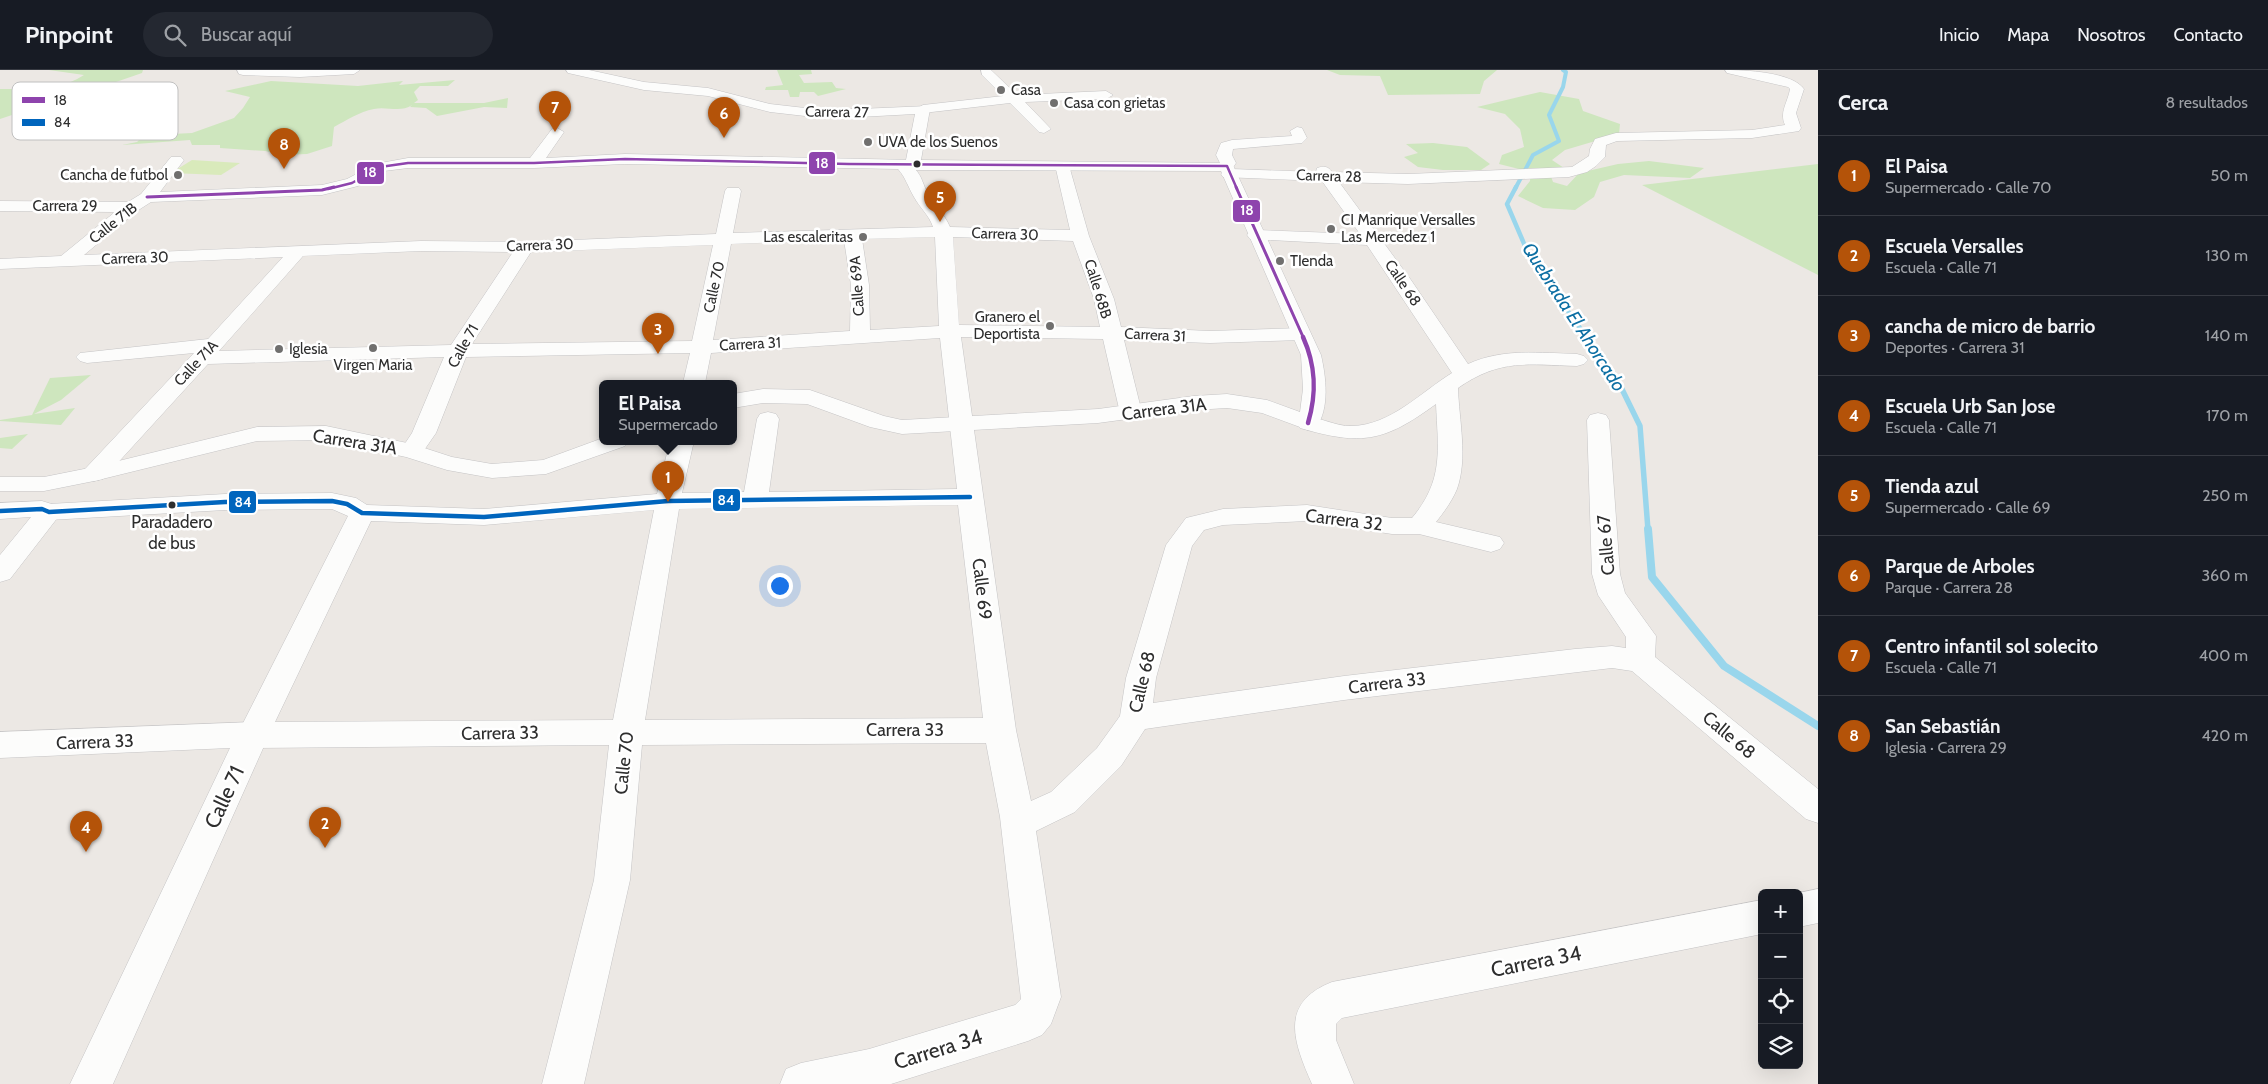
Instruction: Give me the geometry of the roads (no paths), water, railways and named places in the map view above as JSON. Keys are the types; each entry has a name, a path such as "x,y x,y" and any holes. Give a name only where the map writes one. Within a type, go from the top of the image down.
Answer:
{"street":[{"path":"243,71 300,73 354,70"},
{"name":"Carrera 27","path":"572,70 644,86 708,92 770,108 805,112 859,114 1012,99 1106,95"},
{"name":"Carrera 28","path":"1063,165 1204,165 1228,170 1428,178 1517,175 1581,170 1597,158 1597,149 1600,142 1616,137 1752,134 1794,128 1788,120 1788,113 1796,98 1798,89 1793,84 1731,70"},
{"path":"986,72 1044,129"},
{"path":"908,165 923,109"},
{"path":"1297,131 1300,138 1297,140 1232,144 1226,146 1224,155 1228,163 1228,170 1256,235 1311,355 1315,377 1314,403 1308,423"},
{"path":"534,162 557,132"},
{"path":"147,198 322,190 352,183 380,167 408,163 624,159 908,165 1063,165"},
{"name":"Calle 71B","path":"67,260 131,207 147,198 176,160"},
{"name":"Calle 69","path":"908,165 921,196 937,215 944,232 948,317 970,497 1000,730 1017,824 1041,997 1037,1010 1028,1021"},
{"name":"Calle 68B","path":"1063,165 1080,236 1104,299 1131,414"},
{"name":"Calle 68","path":"1324,173 1373,240 1455,379"},
{"name":"Calle 70","path":"694,380 733,191"},
{"path":"0,202 17,192"},
{"name":"Carrera 29","path":"0,206 131,207"},
{"name":"Carrera 30","path":"0,264 421,246 525,247 852,234 944,232 1080,236"},
{"name":"Calle 69A","path":"852,234 860,285 860,338"},
{"path":"1256,235 1373,240"},
{"name":"Calle 71","path":"412,451 424,433 457,352 525,247"},
{"name":"Calle 71A","path":"94,474 205,352 272,282 298,251"},
{"name":"Carrera 31","path":"87,358 205,352 457,352 700,347 951,331 1111,333 1210,337 1301,334"},
{"name":"Carrera 31A","path":"737,400 772,396 810,397 878,422 902,427 927,428 962,424 1131,414 1194,403 1227,401 1266,407 1308,423 1352,434 1373,430 1400,419 1455,379 1488,362 1509,360 1577,360"},
{"path":"1419,526 1430,513 1446,484 1455,379"},
{"path":"755,500 768,419"},
{"name":"Calle 67","path":"1598,420 1606,574 1612,595 1641,636 1640,661"},
{"name":"Carrera 31A","path":"0,484 44,484 94,474 257,434 326,433 412,451 456,465 492,471 514,471 546,467 606,445"},
{"name":"Calle 70","path":"563,1084 612,880 627,731 668,501 681,445"},
{"path":"0,511 42,509 49,512 225,502 332,500 346,504 362,513 484,517 604,505 668,501 970,497"},
{"path":"0,573 49,512"},
{"name":"Calle 71","path":"91,1084 253,735 362,513"},
{"name":"Carrera 32","path":"1196,524 1223,517 1307,514 1392,526 1419,526 1491,543"},
{"name":"Calle 68","path":"1017,824 1063,802 1109,758 1135,718 1141,678 1179,545 1196,524"},
{"name":"Carrera 33","path":"1135,718 1344,688 1575,660 1612,657 1640,661"},
{"name":"Calle 68","path":"1640,661 1818,809"},
{"name":"Carrera 33","path":"0,746 253,735 1000,730"},
{"path":"1803,909 1818,906"},
{"name":"Carrera 34","path":"1333,1084 1315,1038 1313,1025 1322,1007 1332,1001 1758,918"},
{"name":"Carrera 34","path":"801,1084 861,1077 1028,1021"}],"waterway":[{"name":"Quebrada El Ahorcado","path":"1515,189 1533,155 1559,141 1549,115 1563,87 1566,72 1563,70"},
{"name":"Quebrada El Ahorcado","path":"1516,187 1507,204 1531,260 1588,339"},
{"name":"Quebrada El Ahorcado","path":"1587,337 1617,379 1640,426 1648,530"},
{"name":"Quebrada El Ahorcado","path":"1648,529 1652,577 1724,666 1818,726"}],"place":[{"name":"Casa","path":"1001,90"},
{"name":"Casa con grietas","path":"1054,103"},
{"name":"Centro infantil sol solecito","path":"555,132"},
{"name":"Parque de Arboles","path":"724,138"},
{"name":"UVA de los Suenos","path":"868,142"},
{"name":"San Sebastián","path":"284,169"},
{"name":"Cancha de futbol","path":"178,175"},
{"name":"Tienda azul","path":"940,222"},
{"name":"CI Manrique Versalles Las Mercedez 1","path":"1331,229"},
{"name":"Las escaleritas","path":"863,237"},
{"name":"TIenda","path":"1280,261"},
{"name":"Granero el Deportista","path":"1050,326"},
{"name":"Virgen Maria","path":"373,348"},
{"name":"Iglesia","path":"279,349"},
{"name":"cancha de micro de barrio","path":"658,354"},
{"name":"El Paisa","path":"668,502"},
{"name":"Paradadero de bus","path":"172,505"},
{"name":"Escuela Versalles","path":"325,848"},
{"name":"Escuela Urb San Jose","path":"86,852"}]}
